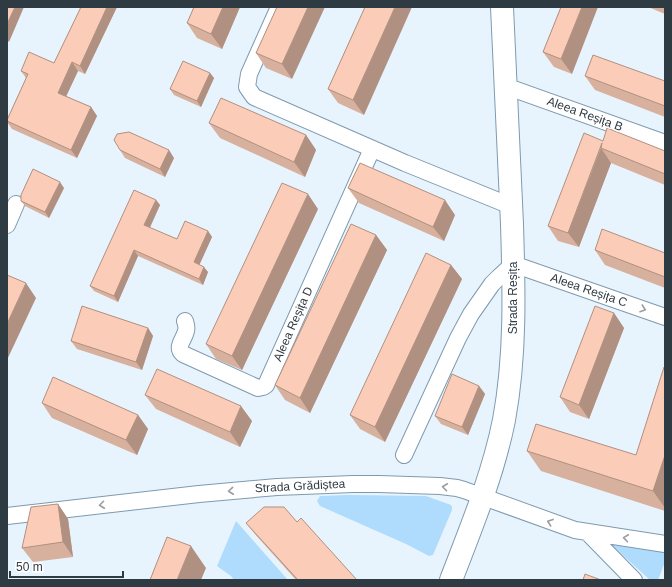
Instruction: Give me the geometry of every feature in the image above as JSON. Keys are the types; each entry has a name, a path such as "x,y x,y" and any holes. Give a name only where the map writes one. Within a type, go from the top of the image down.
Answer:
{"street":[{"path":"279,7 249,74 247,87 254,97 372,149 511,206"},
{"name":"Strada Reșița","path":"451,580 483,497 500,440 507,397 513,332 513,264 502,7"},
{"name":"Aleea Reșița B","path":"506,86 665,143"},
{"name":"Aleea Reșița D","path":"185,321 186,330 179,347 180,352 258,388 263,388 266,385 372,149"},
{"path":"7,225 16,204"},
{"path":"404,455 458,338 471,314 492,284 513,264"},
{"name":"Aleea Reșița C","path":"513,264 665,317"},
{"name":"Strada Grădiștea","path":"7,516 235,490 317,485 372,484 440,486 457,488 575,530 665,544"},
{"path":"588,533 634,580"}],"shaded area":[{"path":"320,496 426,496 451,505 452,510 433,555 429,556 406,544 320,506 317,501"},
{"path":"236,521 288,580 234,580 217,566"},
{"path":"607,541 665,550 665,562 658,580 650,580"}],"building":[{"path":"7,7 15,7 7,24"},
{"path":"81,7 107,7 80,66 72,62 58,93 91,107 71,150 7,120 28,74 21,71 29,52 54,63"},
{"path":"194,7 223,7 211,34 187,23"},
{"path":"277,7 308,7 282,64 256,53"},
{"path":"365,7 395,7 353,100 328,89"},
{"path":"561,7 582,7 561,59 543,52"},
{"path":"593,55 665,81 665,106 585,76"},
{"path":"183,61 210,73 197,101 170,89"},
{"path":"221,98 306,135 294,162 209,123"},
{"path":"607,128 665,151 665,174 601,148 602,143 568,233 548,226 584,133 603,141"},
{"path":"129,132 169,150 160,169 120,150 114,140 117,134"},
{"path":"360,163 445,200 433,227 348,188"},
{"path":"33,169 60,182 45,212 21,201 21,195"},
{"path":"282,183 308,194 232,356 206,344"},
{"path":"134,190 156,200 144,225 177,239 185,221 208,231 194,262 204,267 199,279 134,250 114,296 90,286"},
{"path":"351,224 376,235 300,398 275,385"},
{"path":"602,229 665,253 665,277 595,250"},
{"path":"426,253 451,265 375,427 350,415"},
{"path":"7,275 26,283 7,324"},
{"path":"82,306 148,328 136,362 71,341"},
{"path":"595,306 614,313 579,405 560,397"},
{"path":"664,367 665,455 653,491 527,451 536,424 636,455"},
{"path":"157,369 241,406 230,432 145,395"},
{"path":"452,374 479,386 462,427 435,416"},
{"path":"53,377 138,415 126,440 42,403"},
{"path":"58,504 63,542 22,548 31,507"},
{"path":"264,507 284,507 297,522 301,518 357,580 298,580 246,523"},
{"path":"167,537 191,546 177,580 150,580"},
{"path":"585,574 601,580 583,580"}]}
